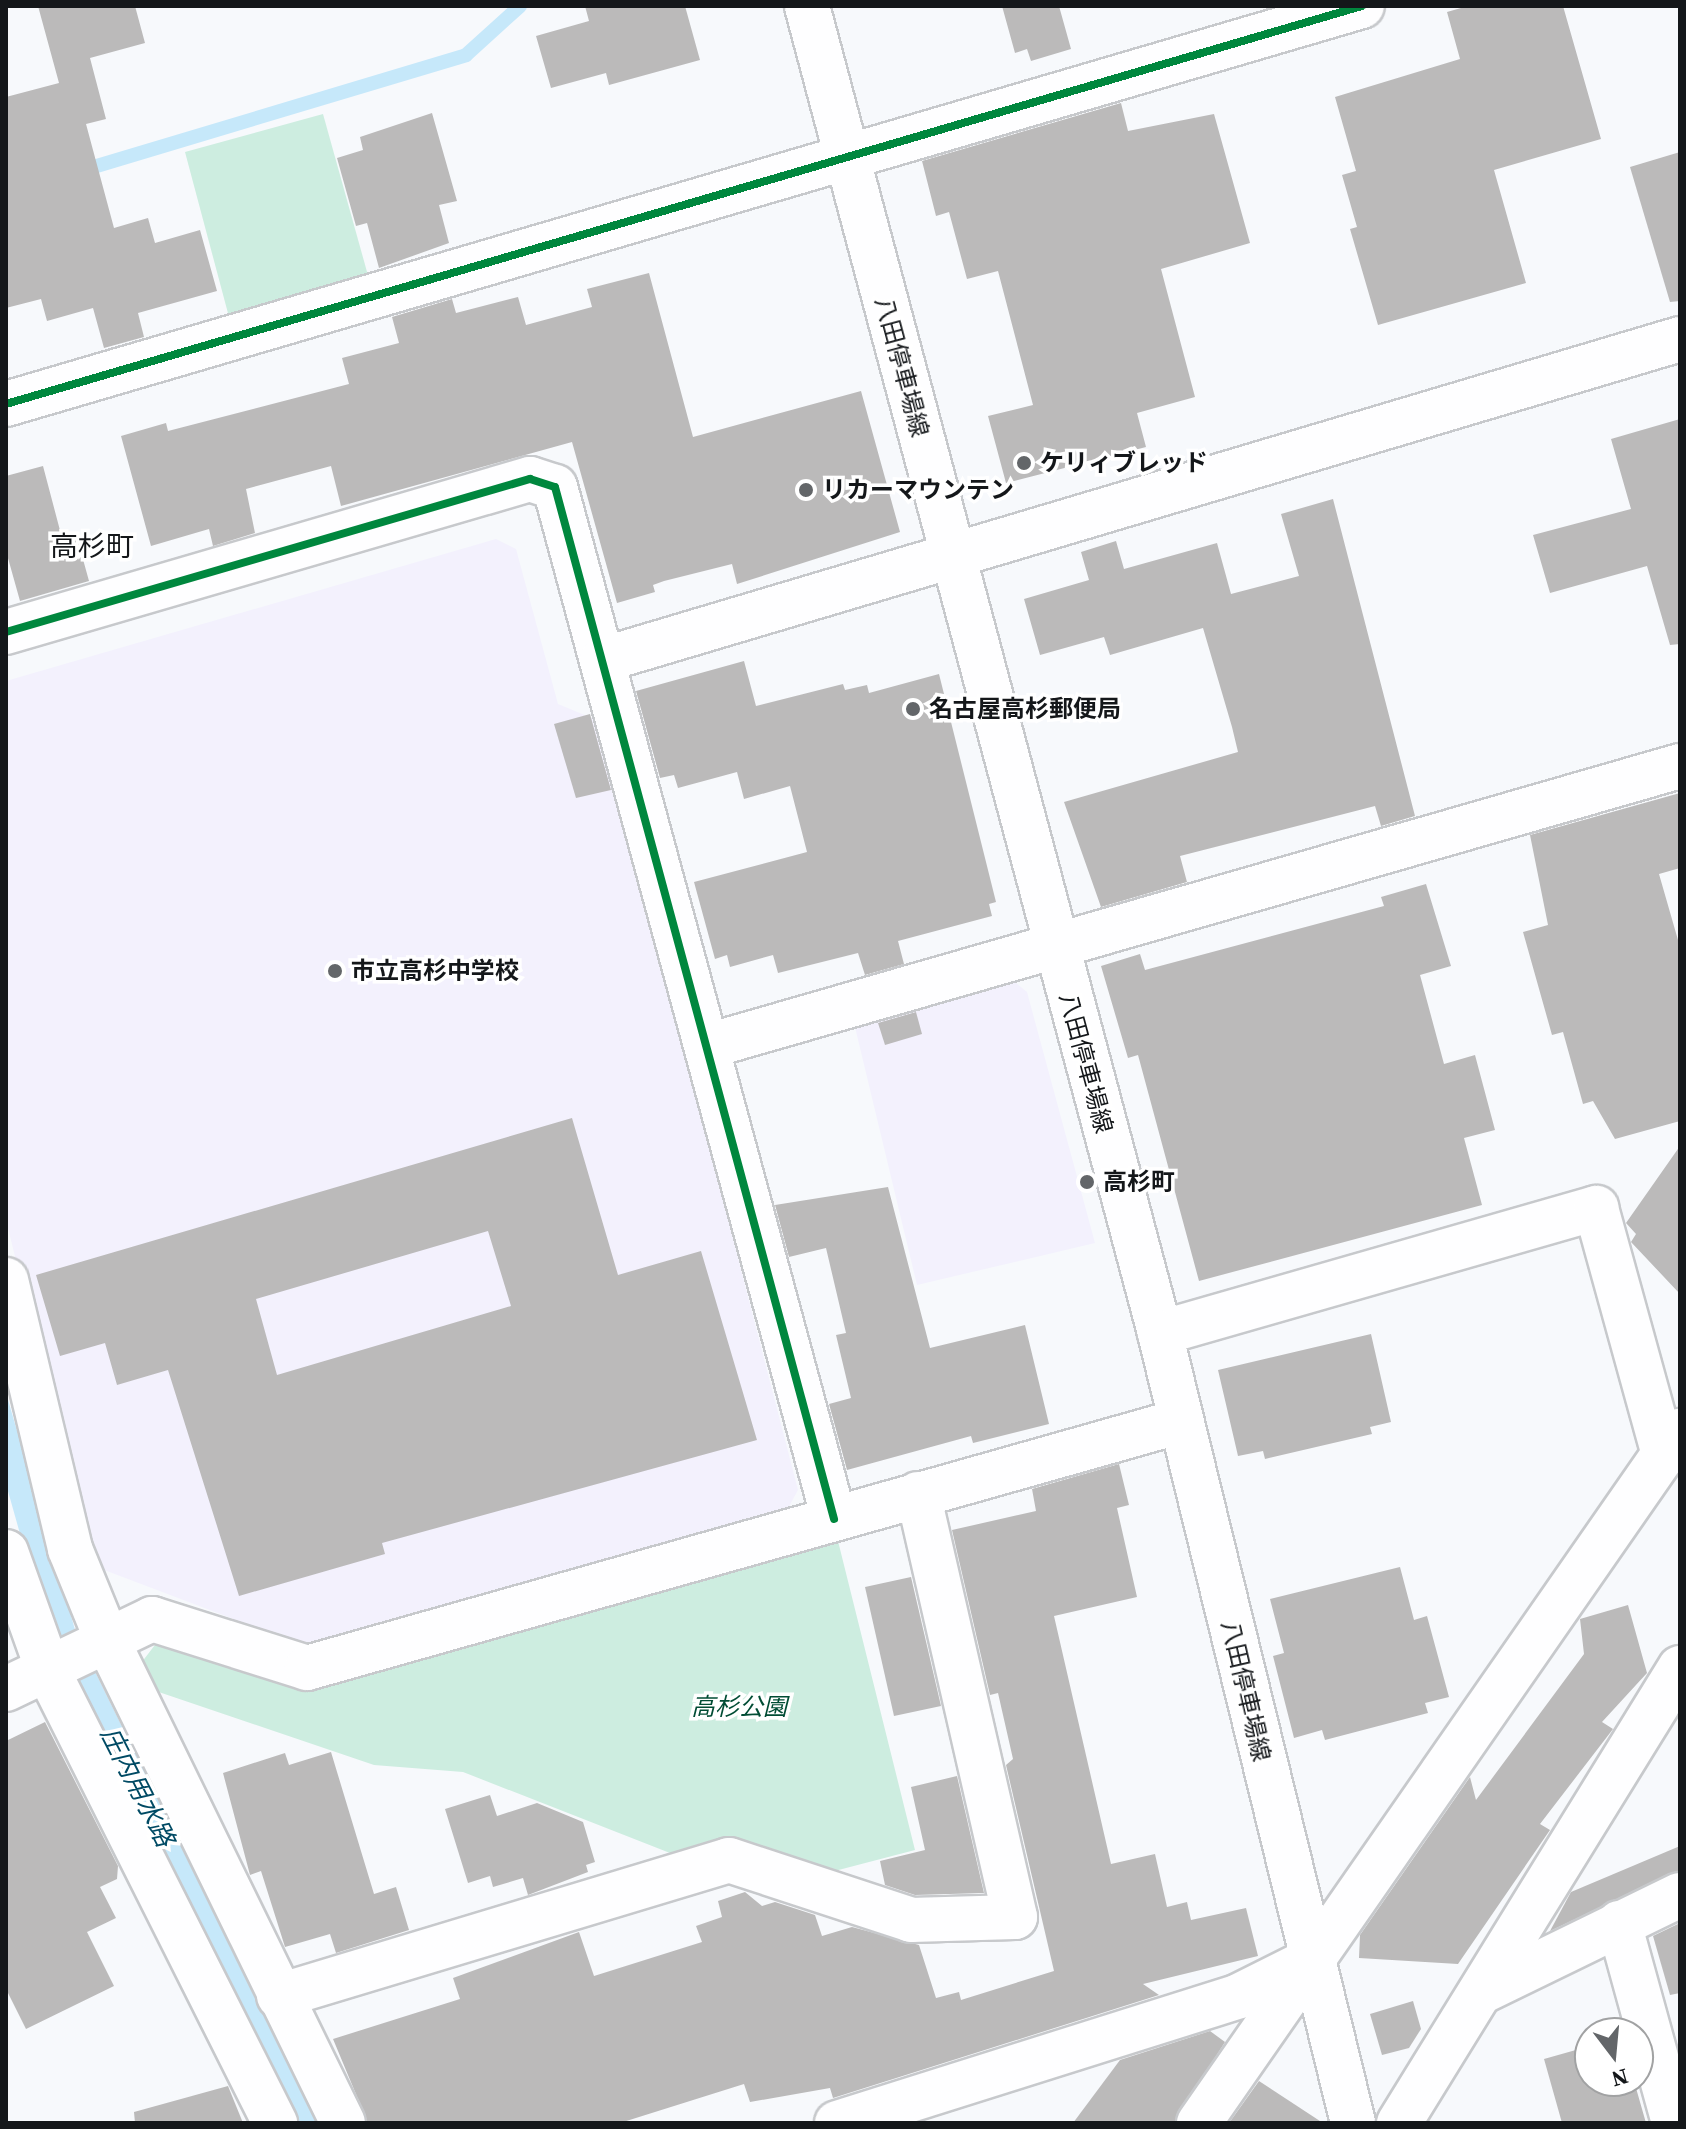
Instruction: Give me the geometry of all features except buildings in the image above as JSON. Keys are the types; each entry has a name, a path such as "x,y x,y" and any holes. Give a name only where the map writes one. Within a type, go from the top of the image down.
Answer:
{"street":[{"name":"八田停車場線","path":"807,6 1054,946 1160,1333 1309,1961 1353,2123"},
{"path":"6,404 1362,6"},
{"path":"602,660 1680,339"},
{"path":"6,632 530,479 555,487 834,1519"},
{"path":"708,1046 1680,766"},
{"path":"1160,1333 1596,1208 1672,1443 1199,2123"},
{"path":"6,1280 70,1549 78,1657 275,2123"},
{"path":"6,1689 152,1619 307,1668 1181,1421"},
{"path":"279,1996 729,1860 911,1920 1015,1917 918,1494"},
{"path":"6,1552 78,1657 279,1996 343,2123"},
{"path":"1399,2123 1485,1990 1680,1668"},
{"path":"1485,1990 1680,1895"},
{"path":"1619,1923 1676,2119"},
{"path":"837,2123 1239,1996 1309,1961"}],"shaded area":[{"name":"市立高杉中学校","path":"496,539 516,549 558,704 599,721 798,1490 786,1512 305,1646 91,1565 6,1220 6,681"},
{"path":"1010,978 1027,992 1095,1243 917,1285 854,1023"}],"green space":[{"path":"323,114 369,279 229,317 185,152"},
{"name":"高杉公園","path":"837,1537 915,1850 827,1873 712,1840 670,1853 463,1772 374,1765 144,1687 135,1671 161,1637 309,1692"}],"water":[{"name":"庄内用水路","path":"6,1393 76,1633 317,2123 292,2123 42,1612 6,1484"}],"waterway":[{"path":"80,171 466,55 520,6"}],"cycle path":[{"path":"6,404 1362,6"},
{"path":"6,632 530,479 555,487 834,1519"}],"place":[{"name":"ケリィブレッド","path":"1024,463"},
{"name":"リカーマウンテン","path":"806,490"},
{"name":"名古屋高杉郵便局","path":"913,709"},
{"name":"市立高杉中学校","path":"335,971"},
{"name":"高杉町","path":"1087,1182"}],"district":[{"name":"高杉町","path":"92,546"}]}
